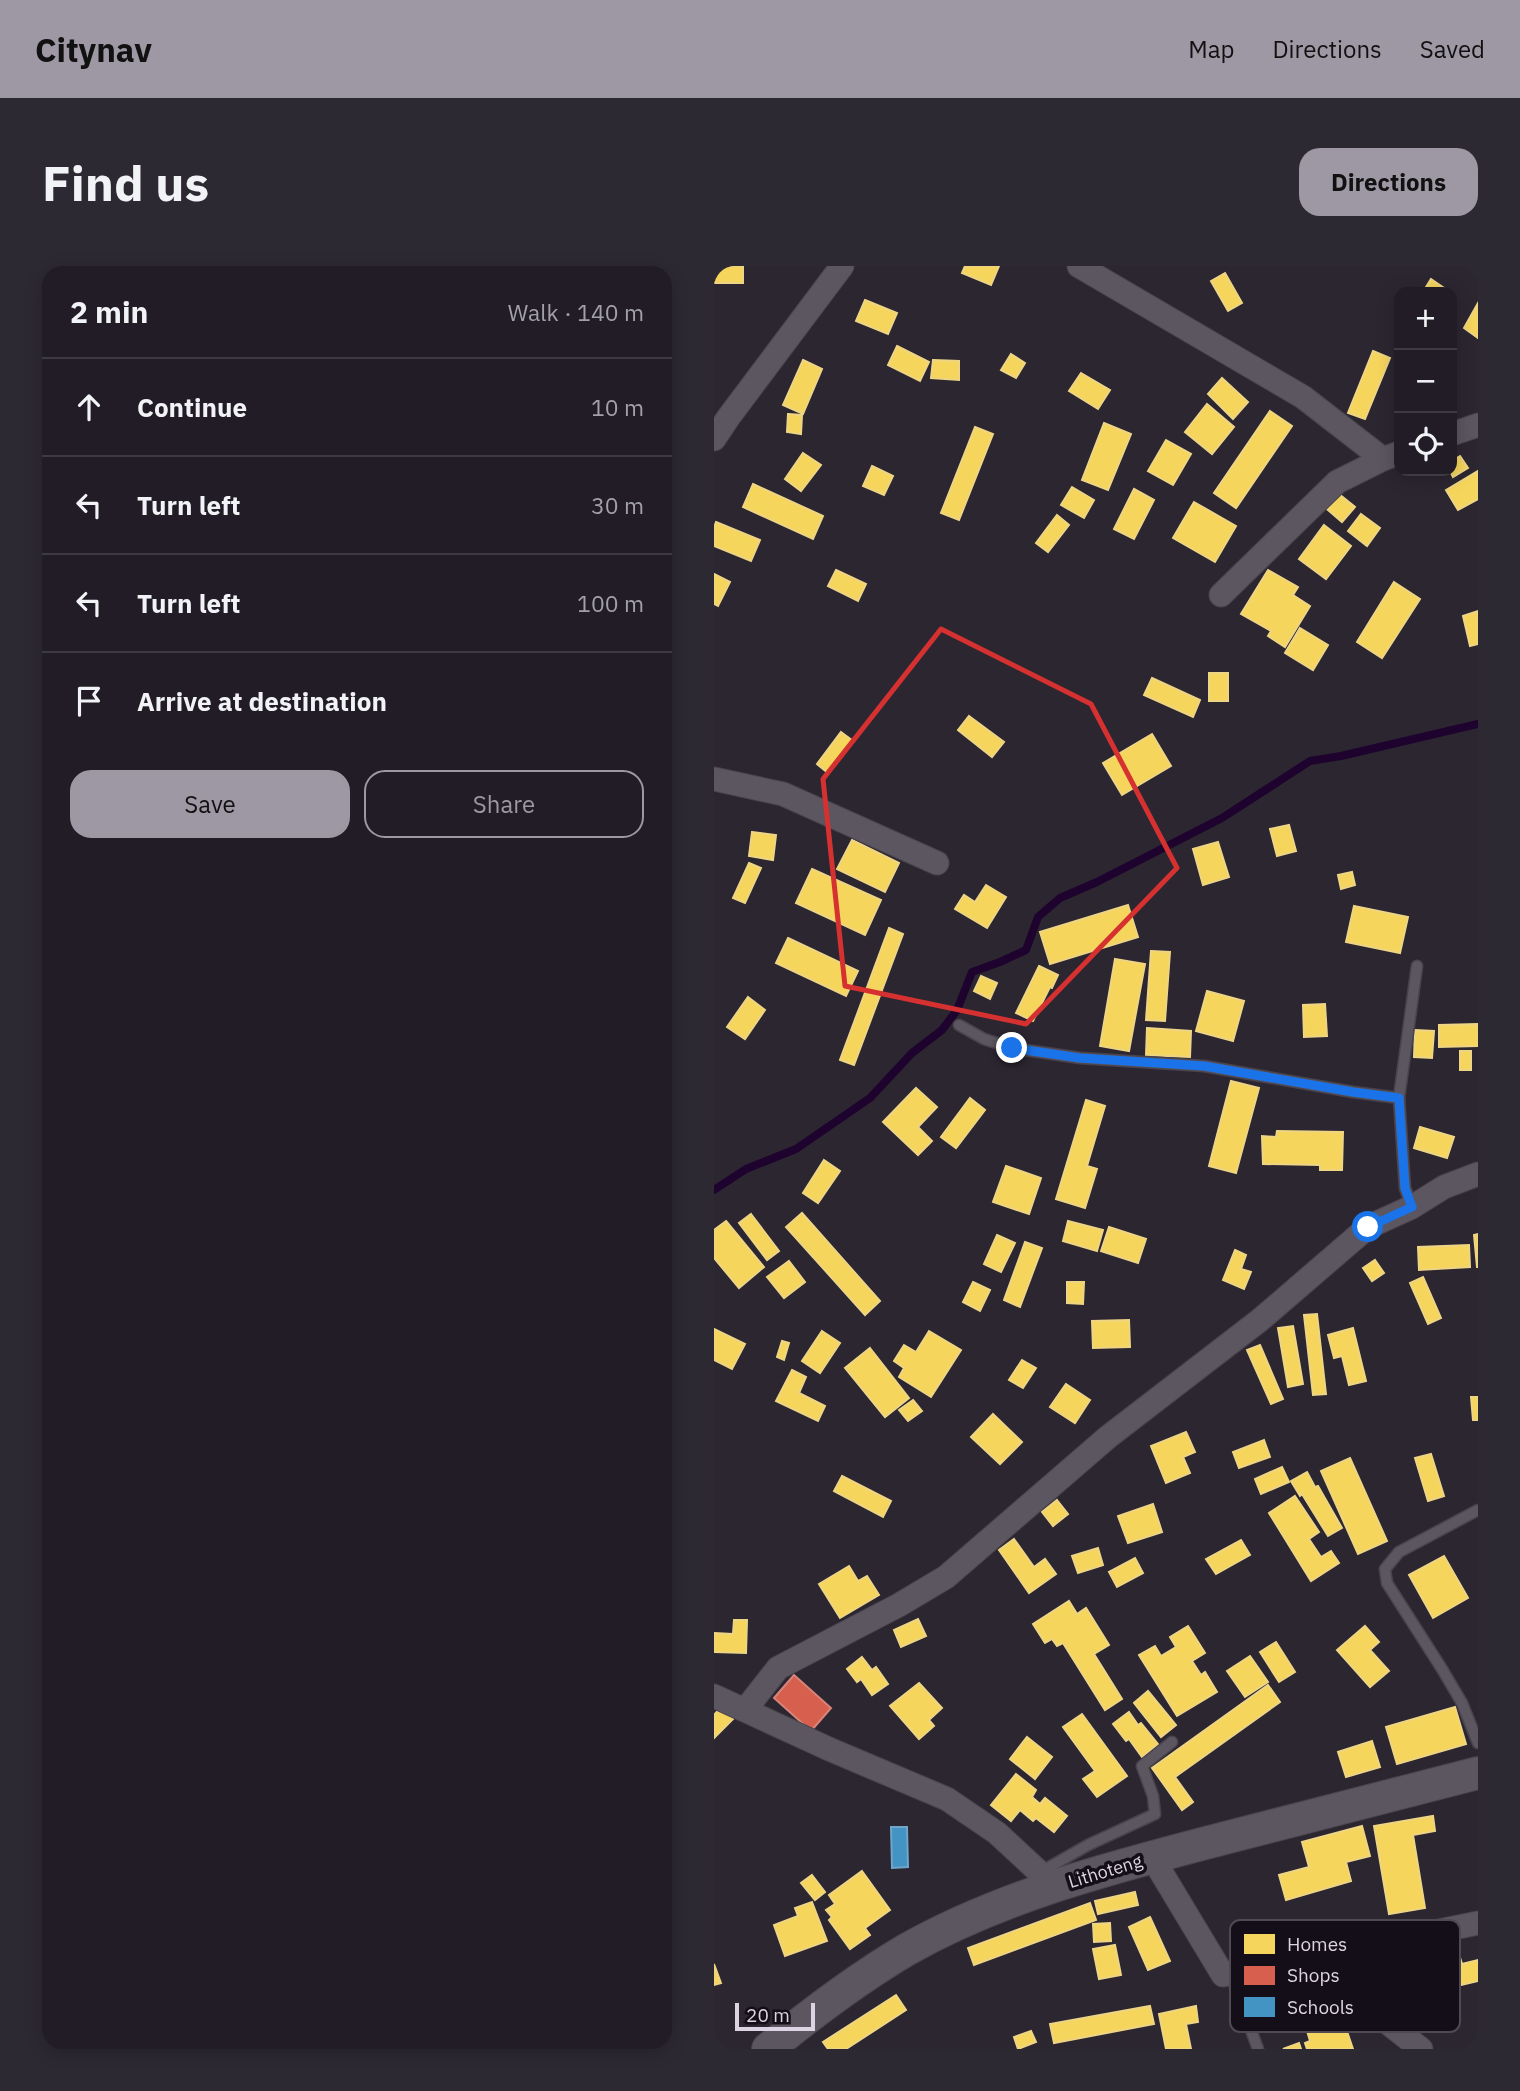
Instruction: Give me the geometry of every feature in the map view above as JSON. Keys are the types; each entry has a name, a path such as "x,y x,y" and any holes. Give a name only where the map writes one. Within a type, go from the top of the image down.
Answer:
{"main road":[{"name":"Lithoteng","path":"768,2049 828,2001 907,1950 1046,1880 1152,1857 1478,1773"}],"street":[{"path":"714,439 721,414 842,266"},
{"path":"1079,266 1303,397 1391,456"},
{"path":"1457,432 1478,425"},
{"path":"1222,595 1337,482 1391,456"},
{"path":"714,779 783,794 937,863"},
{"path":"745,1710 778,1668 899,1605 946,1577 1108,1437 1261,1320 1368,1227 1412,1207 1444,1187 1478,1174"},
{"path":"714,1696 947,1799 997,1833 1046,1880"},
{"path":"1152,1857 1223,1975 1230,1973"},
{"path":"1460,1927 1478,1923"},
{"path":"1399,2032 1421,2049"}],"lane":[{"path":"1412,1207 1405,1188 1399,1098 1418,966"},
{"path":"959,1025 984,1039 1026,1050 1080,1058 1204,1066 1399,1098"},
{"path":"1478,1510 1399,1552 1385,1569 1387,1583 1449,1680 1462,1703 1478,1743"},
{"path":"1046,1880 1088,1845 1155,1814 1153,1796 1142,1766 1172,1742"},
{"path":"1252,2032 1258,2049"}],"highlighted area":[{"path":"941,629 1091,704 1177,868 1026,1024 845,986 823,779"}],"building: Homes":[{"path":"714,266 743,266 743,283 714,283"},
{"path":"965,266 999,266 991,285 962,273"},
{"path":"1225,273 1242,303 1228,311 1211,281"},
{"path":"1431,279 1443,287 1426,287"},
{"path":"865,300 897,313 888,334 856,321"},
{"path":"1478,303 1478,338 1464,328"},
{"path":"897,346 929,362 920,381 888,365"},
{"path":"1373,351 1390,358 1365,419 1348,413"},
{"path":"1011,354 1025,363 1016,378 1001,370"},
{"path":"803,360 822,369 803,414 783,405"},
{"path":"933,360 959,361 959,380 931,378"},
{"path":"1081,373 1110,390 1098,409 1069,391"},
{"path":"1222,378 1248,402 1233,419 1208,394"},
{"path":"1207,404 1234,427 1212,454 1185,432"},
{"path":"1270,411 1292,426 1236,508 1214,493"},
{"path":"788,414 802,415 801,434 787,432"},
{"path":"1104,423 1131,434 1108,490 1082,480"},
{"path":"975,427 993,434 959,520 941,513"},
{"path":"1166,440 1191,454 1173,485 1148,471"},
{"path":"803,453 821,465 801,491 785,479"},
{"path":"1460,456 1468,468 1457,475 1457,458"},
{"path":"872,466 893,476 884,495 863,486"},
{"path":"1478,471 1478,499 1458,510 1446,490"},
{"path":"753,484 823,516 813,539 743,507"},
{"path":"1072,487 1094,500 1084,518 1061,505"},
{"path":"1134,489 1154,500 1134,539 1114,529"},
{"path":"1339,494 1355,507 1342,522 1327,509"},
{"path":"1194,502 1236,526 1215,562 1173,538"},
{"path":"1361,514 1380,528 1367,546 1348,531"},
{"path":"1057,515 1069,525 1048,552 1036,543"},
{"path":"716,522 760,540 751,561 714,546"},
{"path":"1324,525 1351,546 1326,579 1299,559"},
{"path":"836,570 866,584 858,601 828,586"},
{"path":"1268,570 1298,587 1293,595 1310,606 1285,647 1268,636 1271,631 1241,614"},
{"path":"714,574 730,582 718,606 714,604"},
{"path":"1394,582 1420,599 1382,658 1357,642"},
{"path":"1478,611 1478,644 1470,646 1463,616"},
{"path":"1300,628 1328,645 1313,670 1285,653"},
{"path":"1209,673 1228,673 1228,701 1209,701"},
{"path":"1152,678 1200,700 1193,717 1144,695"},
{"path":"969,716 1004,742 992,757 958,730"},
{"path":"841,732 853,741 828,773 817,764"},
{"path":"1152,734 1171,766 1122,795 1103,763"},
{"path":"1289,825 1296,851 1277,856 1270,829"},
{"path":"752,832 776,835 773,860 749,856"},
{"path":"852,840 899,863 885,892 837,869"},
{"path":"1218,842 1229,877 1203,885 1193,849"},
{"path":"749,863 761,868 745,903 733,898"},
{"path":"812,869 881,900 865,935 796,903"},
{"path":"1352,872 1355,885 1341,889 1338,875"},
{"path":"986,885 1006,897 987,928 955,909 964,895 975,902"},
{"path":"1128,905 1138,937 1050,964 1040,932"},
{"path":"1354,906 1408,917 1400,953 1346,942"},
{"path":"889,928 903,934 854,1065 840,1060"},
{"path":"788,938 858,971 846,996 776,963"},
{"path":"1151,951 1170,952 1165,1021 1146,1020"},
{"path":"1115,959 1145,964 1129,1051 1100,1046"},
{"path":"1039,966 1058,975 1033,1021 1016,1013"},
{"path":"981,976 997,983 990,999 974,991"},
{"path":"1207,991 1244,1001 1233,1041 1196,1031"},
{"path":"748,997 765,1010 745,1039 727,1027"},
{"path":"1325,1004 1327,1036 1304,1037 1303,1005"},
{"path":"1478,1024 1478,1046 1439,1047 1439,1025"},
{"path":"1147,1028 1191,1031 1190,1057 1146,1055"},
{"path":"1415,1030 1434,1031 1432,1058 1414,1057"},
{"path":"1460,1051 1471,1051 1471,1070 1460,1070"},
{"path":"1231,1081 1259,1088 1236,1173 1209,1166"},
{"path":"916,1088 937,1107 918,1127 932,1141 918,1155 883,1122"},
{"path":"970,1098 985,1110 956,1148 941,1137"},
{"path":"1086,1100 1105,1106 1087,1166 1097,1169 1085,1208 1056,1199"},
{"path":"1420,1127 1454,1137 1447,1158 1414,1148"},
{"path":"1277,1131 1343,1132 1342,1170 1320,1170 1320,1165 1263,1164 1262,1136 1276,1137"},
{"path":"824,1160 840,1171 818,1203 803,1193"},
{"path":"1006,1166 1041,1178 1029,1214 993,1202"},
{"path":"802,1213 880,1301 865,1315 786,1227"},
{"path":"751,1214 779,1251 767,1260 739,1223"},
{"path":"726,1221 764,1267 739,1288 714,1258 714,1230"},
{"path":"1068,1221 1103,1230 1097,1251 1063,1241"},
{"path":"1109,1227 1146,1239 1138,1263 1101,1251"},
{"path":"1478,1234 1478,1267 1477,1267 1474,1235"},
{"path":"997,1235 1015,1243 1001,1272 984,1264"},
{"path":"1025,1242 1042,1248 1020,1307 1004,1300"},
{"path":"1469,1245 1470,1267 1419,1270 1418,1247"},
{"path":"1235,1250 1246,1255 1241,1269 1251,1272 1244,1289 1223,1280"},
{"path":"1375,1260 1384,1273 1372,1281 1363,1268"},
{"path":"789,1261 805,1282 784,1298 767,1277"},
{"path":"1423,1277 1441,1318 1428,1324 1410,1283"},
{"path":"973,1282 990,1290 980,1311 963,1302"},
{"path":"1067,1282 1084,1282 1083,1304 1067,1303"},
{"path":"1317,1314 1326,1394 1313,1395 1304,1315"},
{"path":"1129,1320 1130,1347 1093,1348 1092,1321"},
{"path":"1293,1326 1303,1384 1288,1387 1278,1328"},
{"path":"1353,1328 1366,1381 1349,1385 1342,1356 1334,1358 1328,1335"},
{"path":"714,1329 745,1344 732,1369 714,1360"},
{"path":"822,1331 840,1343 820,1373 802,1361"},
{"path":"929,1331 961,1350 931,1397 899,1377 904,1368 894,1361 904,1345 916,1352"},
{"path":"782,1341 789,1343 784,1360 777,1357"},
{"path":"1260,1345 1283,1399 1271,1404 1247,1350"},
{"path":"870,1348 909,1398 885,1417 845,1368"},
{"path":"1022,1360 1036,1368 1023,1388 1009,1380"},
{"path":"792,1370 806,1377 799,1393 825,1406 818,1421 776,1401"},
{"path":"1066,1384 1090,1400 1075,1423 1050,1407"},
{"path":"1471,1397 1478,1397 1478,1420 1473,1420"},
{"path":"913,1400 922,1411 908,1421 899,1410"},
{"path":"993,1414 1022,1442 1000,1464 971,1437"},
{"path":"1186,1432 1195,1452 1183,1457 1190,1473 1166,1483 1151,1446"},
{"path":"1264,1440 1270,1457 1239,1468 1233,1452"},
{"path":"1431,1454 1444,1496 1428,1501 1415,1458"},
{"path":"1350,1458 1387,1541 1358,1554 1321,1471"},
{"path":"1282,1467 1289,1482 1261,1494 1255,1479"},
{"path":"1307,1472 1342,1528 1328,1536 1291,1481"},
{"path":"842,1476 891,1501 883,1517 834,1491"},
{"path":"1295,1496 1319,1532 1309,1539 1321,1557 1331,1551 1339,1563 1311,1581 1269,1513"},
{"path":"1057,1500 1068,1514 1053,1526 1042,1512"},
{"path":"1153,1504 1162,1532 1128,1543 1118,1516"},
{"path":"1014,1539 1034,1567 1045,1559 1056,1574 1029,1593 999,1550"},
{"path":"1241,1540 1250,1555 1216,1574 1206,1559"},
{"path":"1098,1548 1103,1565 1078,1573 1072,1556"},
{"path":"1444,1556 1468,1598 1433,1618 1409,1575"},
{"path":"1135,1558 1143,1573 1117,1587 1109,1572"},
{"path":"849,1566 858,1581 867,1576 879,1595 840,1618 819,1584"},
{"path":"1069,1601 1077,1614 1086,1608 1109,1645 1094,1654 1122,1699 1105,1710 1063,1643 1057,1646 1052,1639 1045,1643 1033,1624"},
{"path":"918,1619 926,1636 901,1647 894,1630"},
{"path":"734,1620 747,1620 746,1653 714,1652 714,1633 733,1634"},
{"path":"1188,1626 1205,1653 1192,1661 1201,1675 1205,1672 1217,1692 1177,1716 1139,1655 1155,1646 1161,1656 1176,1647 1170,1637"},
{"path":"1365,1626 1379,1642 1370,1650 1389,1671 1370,1687 1337,1650"},
{"path":"1276,1642 1295,1672 1279,1682 1260,1652"},
{"path":"1250,1656 1268,1682 1245,1697 1227,1671"},
{"path":"862,1657 872,1670 876,1667 888,1684 872,1695 861,1679 857,1682 847,1669"},
{"path":"919,1683 942,1708 929,1720 934,1726 919,1739 890,1706"},
{"path":"1268,1685 1280,1702 1175,1777 1193,1802 1182,1810 1152,1768"},
{"path":"1148,1691 1176,1725 1161,1737 1134,1703"},
{"path":"721,1707 733,1719 714,1738 714,1715"},
{"path":"1455,1707 1466,1744 1397,1764 1386,1727"},
{"path":"1129,1712 1158,1744 1142,1757 1129,1739 1126,1741 1113,1724"},
{"path":"1082,1714 1127,1776 1097,1797 1083,1779 1095,1771 1063,1727"},
{"path":"1027,1737 1052,1757 1035,1779 1010,1759"},
{"path":"1372,1741 1380,1767 1346,1777 1338,1752"},
{"path":"1016,1774 1036,1790 1032,1797 1040,1804 1045,1798 1067,1816 1054,1832 1036,1818 1033,1821 1020,1810 1011,1821 991,1805"},
{"path":"1433,1816 1435,1831 1413,1835 1425,1908 1389,1914 1374,1826"},
{"path":"1362,1826 1370,1856 1346,1862 1351,1881 1286,1900 1279,1875 1309,1867 1302,1842"},
{"path":"862,1871 890,1910 865,1928 870,1935 850,1949 829,1920 832,1917 826,1910 835,1904 829,1895"},
{"path":"812,1875 825,1892 815,1900 801,1883"},
{"path":"1135,1892 1138,1905 1098,1914 1095,1901"},
{"path":"812,1902 827,1941 785,1956 774,1925 798,1916 795,1908"},
{"path":"1090,1903 1096,1920 974,1965 968,1948"},
{"path":"1150,1917 1170,1961 1148,1970 1129,1927"},
{"path":"1110,1923 1111,1941 1094,1942 1093,1924"},
{"path":"1115,1945 1121,1975 1099,1979 1093,1949"},
{"path":"1460,1958 1462,1964 1478,1960 1478,1981 1460,1985"},
{"path":"714,1964 721,1983 714,1985"},
{"path":"896,1995 906,2010 846,2049 828,2049 823,2042"},
{"path":"1150,2006 1154,2024 1054,2043 1050,2024"},
{"path":"1196,2006 1198,2022 1186,2024 1191,2049 1166,2049 1159,2014"},
{"path":"1031,2031 1036,2042 1018,2049 1014,2037"},
{"path":"1307,2032 1347,2032 1353,2049 1307,2049 1305,2043 1310,2041"},
{"path":"1299,2043 1301,2049 1283,2049"}],"building: Shops":[{"path":"794,1675 831,1708 811,1731 774,1698"}],"building: Schools":[{"path":"891,1827 907,1827 908,1867 892,1868"}],"waterway":[{"path":"714,1190 746,1169 796,1149 870,1098 912,1053 942,1030 957,1010 972,972 1026,950 1038,917 1060,898 1222,818 1310,761 1478,724"}],"route":[{"path":"1012,1048 1080,1058 1204,1066 1399,1098 1405,1188 1412,1207 1368,1227"}]}
